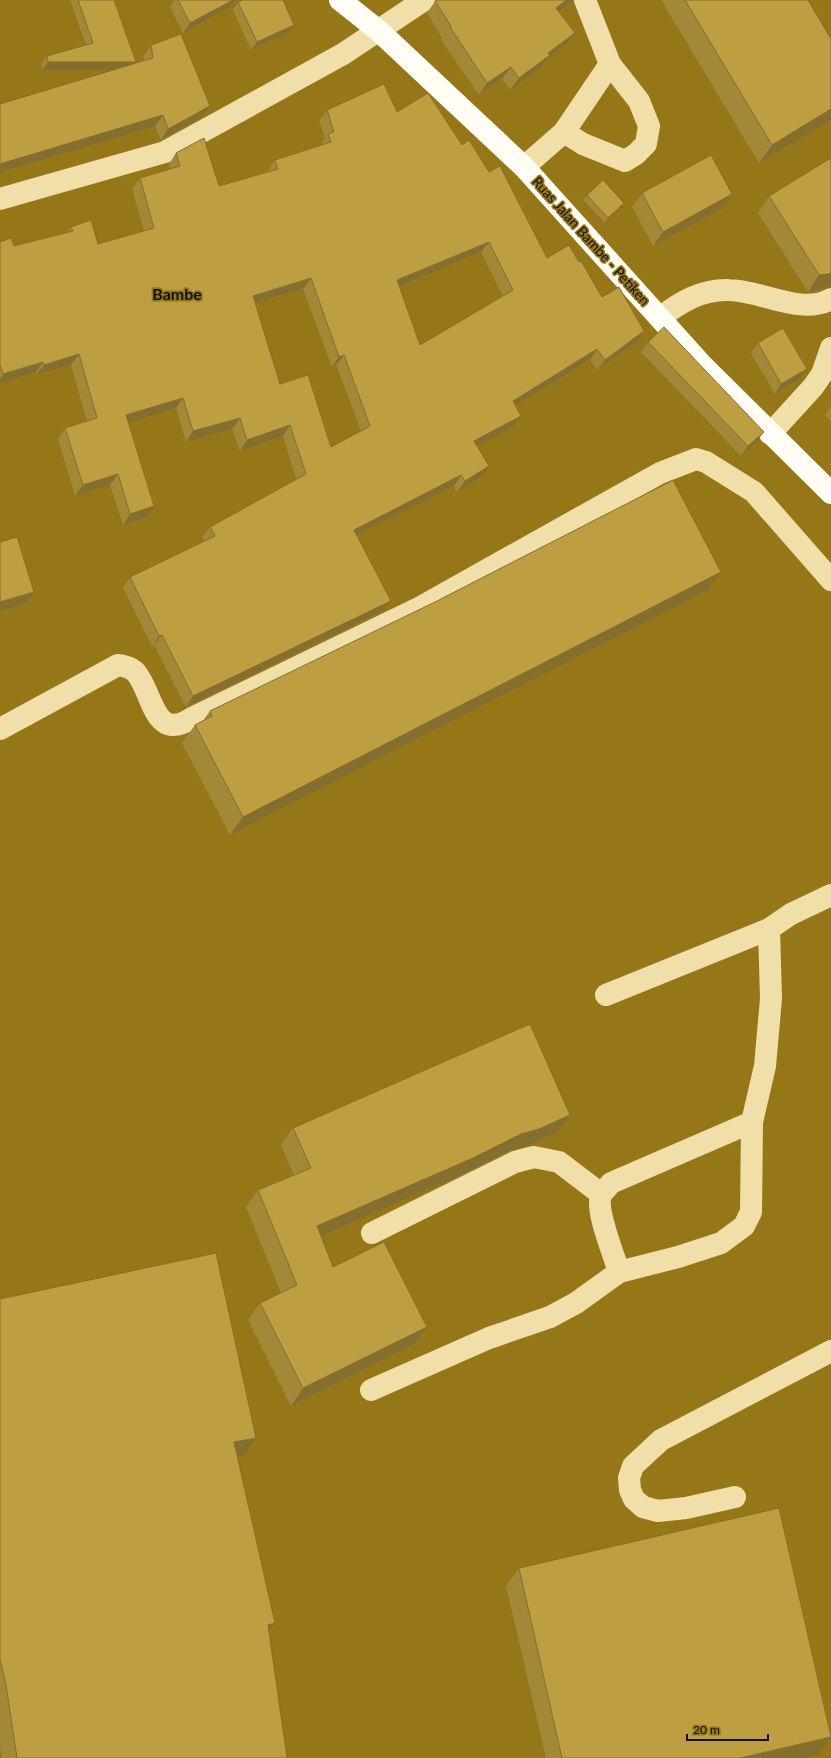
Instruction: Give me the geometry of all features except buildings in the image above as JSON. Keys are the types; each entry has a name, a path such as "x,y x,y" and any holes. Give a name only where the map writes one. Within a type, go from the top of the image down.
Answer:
{"main road":[{"name":"Ruas Jalan Bambe - Petiken","path":"340,0 379,31 524,167 702,365 831,493"}],"street":[{"path":"0,199 165,152 343,54 424,0"},
{"path":"564,132 583,144 625,161 636,154 646,144 649,126 639,101 610,64 585,0"},
{"path":"524,167 564,132 610,64"},
{"path":"660,318 680,302 704,293 730,290 809,305 825,302 831,299"},
{"path":"770,434 813,388 822,374 831,348"},
{"path":"0,728 118,665 125,666 138,674 159,718 171,724 182,724 417,609 660,473 696,459 706,462 754,492 831,580"},
{"path":"606,995 769,929 791,914 831,895"},
{"path":"371,1390 490,1338 550,1317 576,1302 619,1272 678,1257 721,1243 744,1226 751,1212 752,1122 765,1066 771,999 769,929"},
{"path":"619,1272 600,1213 599,1202 601,1194 611,1183 752,1122"},
{"path":"372,1233 515,1162 534,1157 559,1162 601,1194"},
{"path":"735,1497 686,1508 658,1511 643,1507 634,1499 630,1490 629,1478 633,1466 662,1440 831,1351"}],"district":[{"name":"Bambe","path":"177,294"}]}
